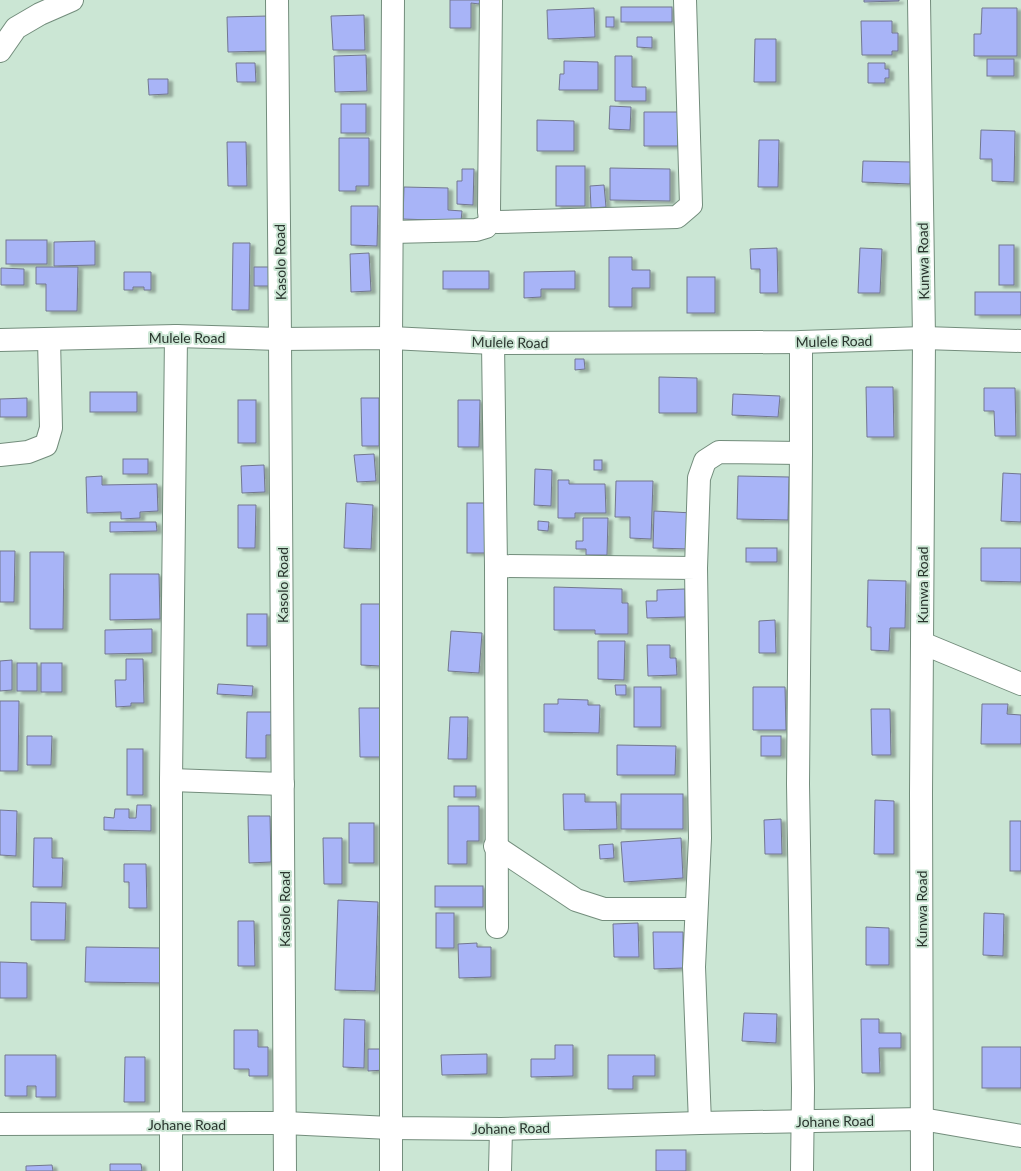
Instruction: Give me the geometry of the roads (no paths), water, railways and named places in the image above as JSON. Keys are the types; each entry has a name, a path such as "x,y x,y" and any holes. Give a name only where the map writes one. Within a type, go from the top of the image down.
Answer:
{"street":[{"path":"0,50 16,28 40,14 72,0"},
{"name":"Kasolo Road","path":"276,0 280,339 286,1123 285,1171"},
{"path":"391,1171 391,338 393,0"},
{"path":"392,232 476,230 486,227 490,219 491,0"},
{"path":"490,219 497,222 677,217 685,212 690,205 685,0"},
{"name":"Kunwa Road","path":"919,0 924,338 922,643 922,1171"},
{"path":"171,1171 171,780 176,336"},
{"name":"Mulele Road","path":"0,340 176,336 280,339 391,338 493,343 801,342 924,338 1021,341"},
{"path":"0,455 28,452 46,445 51,428 49,339"},
{"path":"801,342 798,784 802,1171"},
{"path":"493,343 496,566 497,927"},
{"path":"700,1123 694,967 700,838 696,568 699,478 705,461 719,452 801,453"},
{"path":"496,566 696,568"},
{"path":"922,643 1021,684"},
{"path":"171,780 283,784"},
{"path":"496,846 576,900 604,908 696,909"},
{"name":"Johane Road","path":"0,1124 171,1125 286,1123 390,1128 501,1129 700,1123 922,1120 1021,1136"},
{"path":"500,1171 501,1129"}]}
